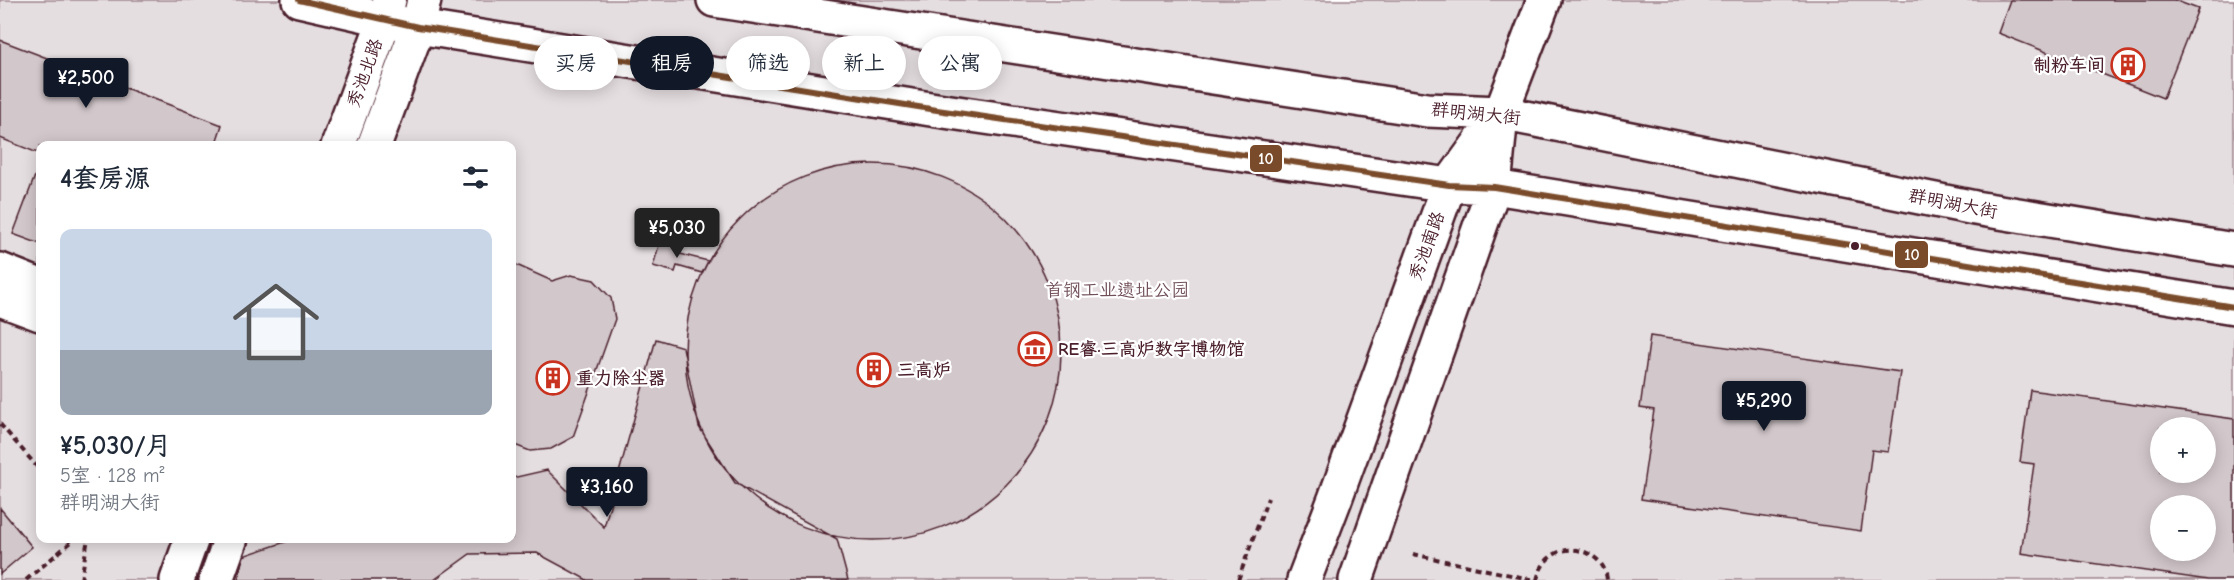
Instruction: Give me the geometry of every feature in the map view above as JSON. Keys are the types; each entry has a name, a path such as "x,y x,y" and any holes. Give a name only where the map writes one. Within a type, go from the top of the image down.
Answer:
{"main road":[{"path":"299,0 421,14 949,111 1449,184 1494,187 2234,307"},
{"name":"群明湖大街","path":"714,0 1427,110 1501,113 1974,208 2234,250"},
{"path":"1356,580 1494,187 1501,113 1544,0"},
{"name":"秀池北路","path":"340,141 386,10"},
{"name":"秀池北路","path":"376,141 421,14"},
{"name":"秀池南路","path":"1304,580 1449,184 1501,113"},
{"path":"0,270 36,284"},
{"path":"0,299 36,312"},
{"path":"177,580 190,543"},
{"path":"216,580 229,543"}],"path":[{"path":"0,424 36,465"},
{"path":"1238,580 1268,498"},
{"path":"26,580 70,543"},
{"path":"81,580 87,543"},
{"path":"1413,554 1536,580 1540,568 1548,558 1571,549 1583,551 1594,557 1602,566 1607,580"}],"green space":[{"name":"首钢工业遗址公园","path":"0,0 2234,0 2234,580 0,580"}],"building":[{"name":"制粉车间","path":"2010,0 2174,0 2198,9 2163,98 1998,33"},
{"path":"0,40 222,125 217,141 36,141 36,152 0,138"},
{"name":"三高炉","path":"873,164 910,168 945,178 977,196 1006,219 1029,248 1047,280 1057,315 1061,352 1057,389 1047,424 1029,456 1006,485 977,508 945,526 910,536 873,540 836,536 801,526 769,508 740,485 717,456 699,424 689,389 685,352 689,315 699,280 717,248 740,219 769,196 801,178 836,168"},
{"path":"36,173 36,243 13,234"},
{"path":"660,242 682,248 680,254 708,261 702,273 677,266 675,272 653,266"},
{"name":"重力除尘器","path":"516,265 552,281 571,275 594,280 611,298 615,319 573,437 551,449 530,451 516,446"},
{"path":"1650,336 1900,372 1888,452 1872,450 1861,531 1641,499 1654,410 1640,408"},
{"path":"656,339 683,347 699,427 735,483 837,539 848,580 587,580 537,553 470,554 434,580 238,580 243,556 282,543 516,543 516,477 547,470 604,527"},
{"path":"2030,390 2234,419 2234,580 2208,580 2021,553 2034,464 2020,462"},
{"path":"0,508 32,547 0,574"}],"transit line":[{"name":"10","path":"299,0 418,27 937,110 1449,185 1494,187 2234,307"}],"place":[{"name":"制粉车间","path":"2128,65"},
{"name":"RE睿·三高炉数字博物馆","path":"1035,349"},
{"name":"三高炉","path":"874,370"},
{"name":"重力除尘器","path":"553,378"}]}
